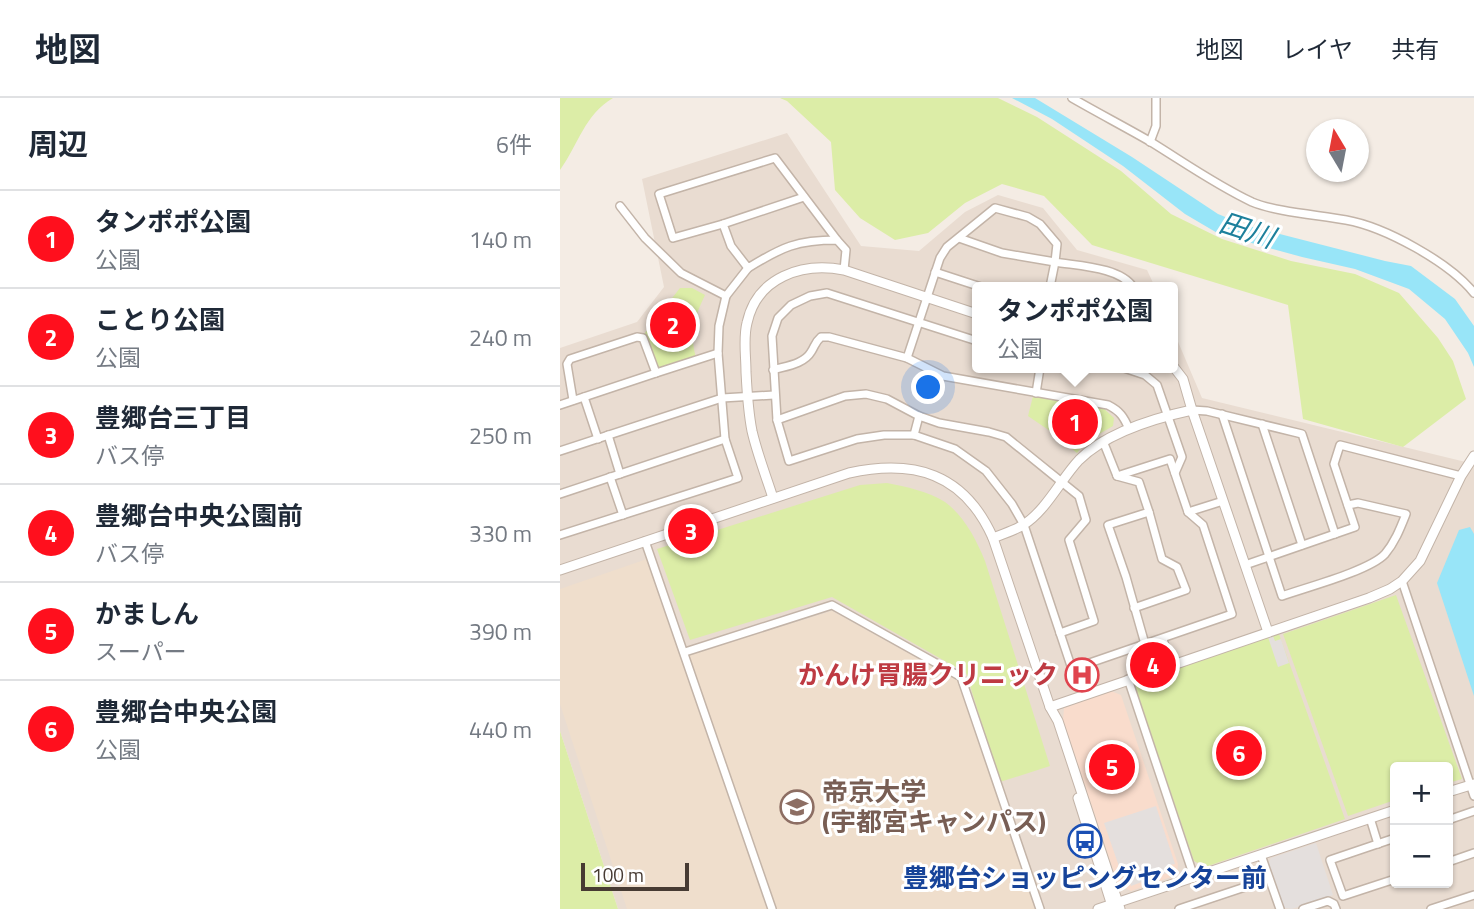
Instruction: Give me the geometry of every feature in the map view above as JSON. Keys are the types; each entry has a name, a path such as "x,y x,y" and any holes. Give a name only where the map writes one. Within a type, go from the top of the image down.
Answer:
{"street":[{"path":"1072,98 1203,176 1256,204 1351,221 1403,241 1447,268 1474,293"},
{"path":"1150,142 1156,126 1156,98"},
{"path":"804,197 673,238 659,194 775,158 846,250 844,270"},
{"path":"620,206 645,238 681,273 726,296"},
{"path":"907,358 940,258 947,247 995,208 1028,217 1058,244 1051,282"},
{"path":"723,224 731,246 748,268"},
{"path":"959,238 1002,253 1100,269 1130,282"},
{"path":"560,535 738,478 725,439 718,353 719,326 726,296 748,268 773,253 790,245 813,240 837,240"},
{"path":"773,498 752,431 747,396 746,324 753,306 769,285 794,271 828,267 972,313"},
{"path":"935,272 972,284"},
{"path":"972,339 827,293 810,296 791,305 778,318 772,336 777,421 789,461 857,439 884,435 915,435 955,449 986,471 1012,504 1024,525 1072,669 1232,614 1203,525 1188,512 1170,460 1117,476"},
{"path":"573,400 567,364 570,359 637,337 643,338 656,373"},
{"path":"773,370 803,360 810,354 816,341 821,337 830,337 907,358 943,376 1108,405 1118,410 1129,429"},
{"path":"560,405 718,353"},
{"path":"1178,372 1183,379 1268,632"},
{"path":"1036,393 1039,373"},
{"path":"1142,373 1157,385 1182,457 1175,474"},
{"path":"777,421 845,396 866,394 887,399 939,423 1006,437 1079,496 1086,520 1069,540 1094,621 1060,633"},
{"path":"560,451 722,398 774,395"},
{"path":"584,397 598,439"},
{"path":"993,538 1024,525 1049,499 1060,481 1080,459 1103,441 1129,429 1192,410 1222,414 1301,434 1335,534"},
{"path":"1222,414 1282,596 1371,565 1384,555 1396,539 1406,514 1358,503 1348,505"},
{"path":"915,435 919,416"},
{"path":"1262,424 1302,545"},
{"path":"608,435 620,474"},
{"path":"560,494 725,439"},
{"path":"1103,441 1117,476"},
{"path":"1245,565 1355,527 1334,464 1340,445 1461,476"},
{"path":"1050,707 1390,589 1402,581 1420,561 1461,476 1474,456"},
{"path":"560,570 833,477 865,469 915,469 946,482 960,492 980,514 993,538 1050,707 1058,721 1115,906"},
{"path":"1117,476 1139,482 1162,559 1177,567 1186,590 1134,608"},
{"path":"610,477 622,515"},
{"path":"1188,512 1223,501"},
{"path":"1145,644 1108,525 1149,512"},
{"path":"645,541 772,909"},
{"path":"1402,581 1474,796"},
{"path":"684,652 832,605 961,677 1040,909"},
{"path":"1163,639 1170,665"},
{"path":"1128,679 1194,877"},
{"path":"1453,790 1472,784"},
{"path":"1453,818 1474,811"},
{"path":"1098,909 1115,906 1390,812"},
{"path":"1370,818 1378,844"},
{"path":"1390,840 1331,860 1342,896 1390,881"},
{"path":"1453,860 1474,853"},
{"path":"1261,855 1280,909"},
{"path":"1179,909 1202,905 1269,879"},
{"path":"1431,909 1474,895"},
{"path":"1303,909 1328,901 1334,904 1336,909"}],"shaded area":[{"path":"787,133 861,246 919,251 965,212 998,195 1043,208 1077,250 1147,270 1153,282 972,282 972,373 1178,373 1178,342 1202,398 1474,464 1474,909 618,909 560,731 560,348 637,322 664,287 642,179"},
{"name":"帝京大学 (宇都宮キャンパス)","path":"647,559 682,657 832,611 958,681 1035,909 627,909 560,704 560,589"},
{"path":"1273,636 1275,641 1281,639 1289,663 1278,667 1268,637"},
{"path":"1111,691 1121,695 1178,864 1177,875 1131,891 1118,884 1063,720 1064,708"},
{"path":"1156,806 1175,864 1170,865 1172,871 1131,886 1129,880 1124,881 1104,823"},
{"path":"1316,843 1333,895 1292,909 1284,908 1268,863 1271,858"}],"green space":[{"path":"560,98 613,98 595,112 560,170"},
{"path":"780,98 998,98 1037,117 1121,171 1171,214 1222,239 1291,261 1355,274 1399,293 1438,338 1453,361 1466,399 1403,447 1303,419 1288,305 1092,245 1044,196 1002,184 965,203 928,233 895,240 860,218 835,190 831,142 787,101"},
{"path":"680,288 692,288 705,295 694,325 696,357 657,370 644,334"},
{"path":"1033,396 1102,407 1114,418 1113,426 1087,441 1077,453 1028,416"},
{"path":"887,483 924,492 945,502 964,521 973,536 985,561 1050,766 1000,782 966,673 832,597 690,640 657,549 860,485"},
{"path":"1396,595 1462,779 1453,782 1453,762 1390,762 1390,802 1348,816 1283,634"},
{"path":"1279,634 1345,819 1205,867 1194,861 1135,687 1139,678"},
{"path":"560,731 618,909 560,909"}],"water":[{"name":"田川","path":"1012,98 1035,98 1218,214 1245,225 1411,266 1455,299 1474,326 1474,367 1468,353 1445,319 1409,289 1355,269 1219,234 1185,214 1123,166 1052,119"},
{"path":"1470,527 1474,534 1474,696 1437,583 1459,530"}],"place":[{"name":"ことり公園","path":"673,325"},
{"name":"タンポポ公園","path":"1075,422"},
{"name":"豊郷台三丁目","path":"691,531"},
{"name":"豊郷台中央公園前","path":"1153,665"},
{"name":"かんけ胃腸クリニック","path":"1082,675"},
{"name":"豊郷台中央公園","path":"1239,753"},
{"name":"かましん","path":"1112,767"},
{"name":"帝京大学 (宇都宮キャンパス)","path":"797,807"},
{"name":"豊郷台ショッピングセンター前","path":"1085,841"}]}
